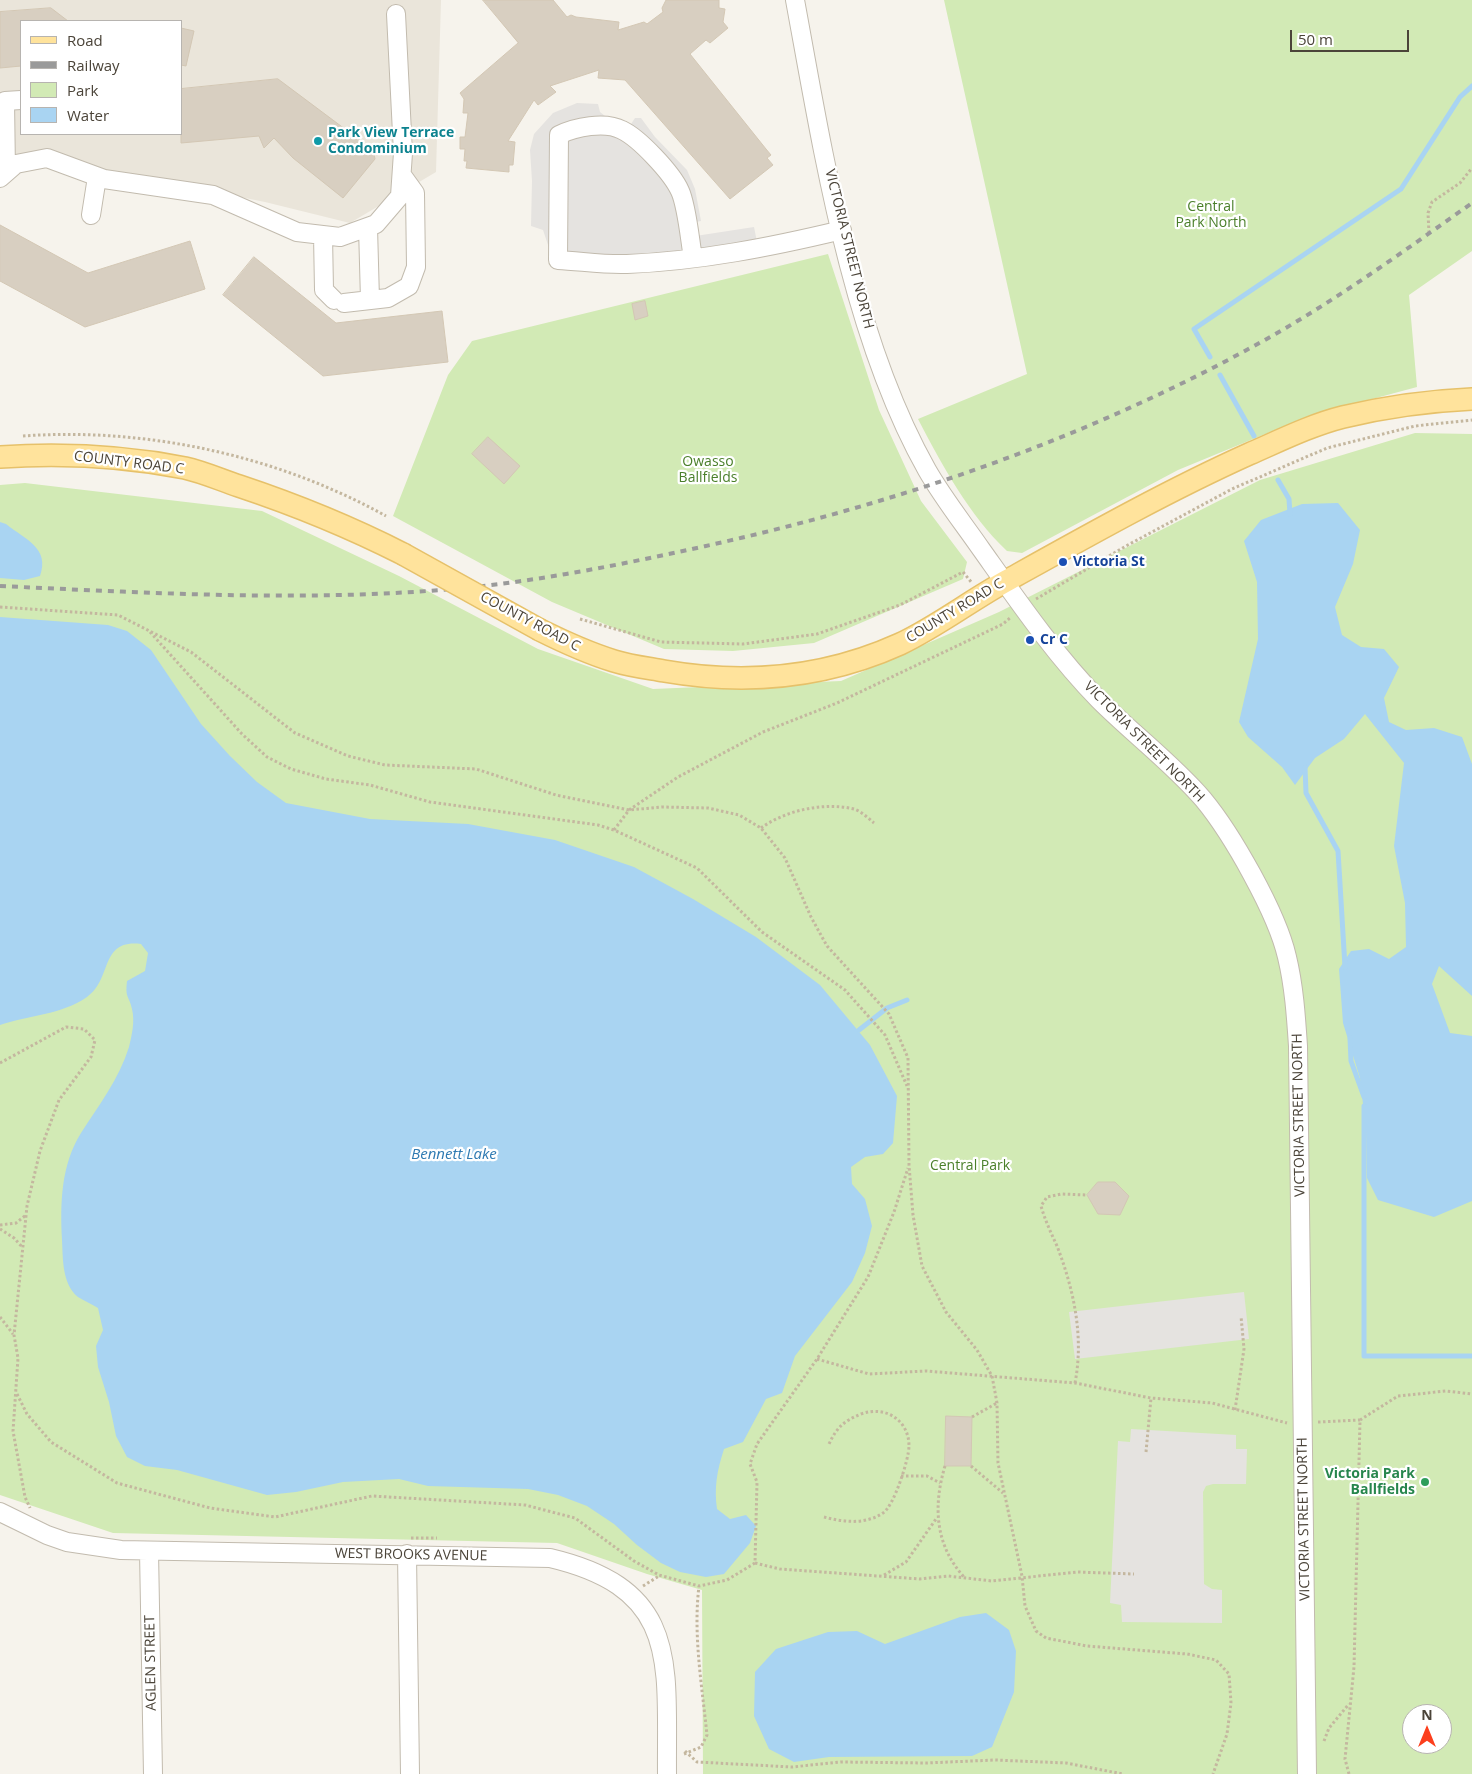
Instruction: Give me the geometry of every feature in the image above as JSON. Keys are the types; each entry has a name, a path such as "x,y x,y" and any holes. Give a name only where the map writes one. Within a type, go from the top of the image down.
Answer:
{"main road":[{"name":"COUNTY ROAD C","path":"0,457 76,455 186,468 300,506 348,526 403,554 540,630 580,649 618,662 693,676 734,679 772,678 812,672 884,650 928,630 1004,582 1203,475 1279,441 1340,418 1424,401 1472,399"}],"street":[{"name":"VICTORIA STREET NORTH","path":"795,0 842,230 862,307 893,398 908,434 936,484 1004,582 1067,663 1099,699 1157,752 1204,800 1232,840 1275,921 1287,955 1295,999 1298,1046 1307,1774"},
{"path":"3,175 16,164 47,158 97,177 159,189 213,195 297,232 340,237 376,224 400,196 402,175 403,153 396,14"},
{"path":"3,175 5,101 20,100"},
{"path":"693,258 680,191 655,156 622,129 590,126 574,128 559,135 558,260 625,264 693,258 757,250 842,230"},
{"path":"323,235 324,290 339,302 388,298 409,286 416,268 415,193 402,175"},
{"path":"91,215 97,177"},
{"path":"368,227 370,300"},
{"name":"WEST BROOKS AVENUE","path":"0,1512 47,1535 68,1542 94,1547 149,1551 405,1547 550,1558 597,1572 615,1582 644,1609 655,1627 662,1647 665,1672 667,1774"},
{"path":"405,1547 410,1774"},
{"name":"AGLEN STREET","path":"149,1551 153,1774"}],"path":[{"path":"1429,233 1428,213 1432,202 1460,183 1472,168"},
{"path":"580,619 661,642 743,644 817,634 900,605 963,572"},
{"path":"0,607 118,616 191,652 295,733 348,756 385,765 476,770 556,795 629,810 662,807 708,808 738,815 761,828 785,858 811,918 827,946 889,1014 908,1058 909,1165 913,1215 922,1266 946,1312 976,1350 992,1376 997,1403 998,1462 1022,1576 1025,1606 1036,1631 1046,1638 1087,1646 1187,1654 1216,1660 1229,1674 1231,1703 1227,1734 1213,1774"},
{"path":"148,630 242,734 267,757 291,769 326,779 370,785 430,802 598,826 614,830 698,868 762,932 845,990 868,1014 885,1035 908,1089"},
{"path":"761,828 771,821 796,812 826,806 856,810 874,823"},
{"path":"0,1067 1,1063 66,1027 84,1029 95,1040 91,1057 59,1100 40,1151 26,1215 14,1335 18,1358 13,1431 26,1497 33,1516"},
{"path":"755,1563 757,1482 750,1464 757,1444 817,1360 868,1277 894,1212 909,1165"},
{"path":"1075,1383 1079,1353 1075,1307 1068,1278 1041,1206 1047,1197 1062,1194 1088,1195"},
{"path":"0,1225 16,1223 26,1215"},
{"path":"0,1229 14,1238 23,1248"},
{"path":"1235,1410 1244,1350 1241,1316"},
{"path":"0,1317 14,1335"},
{"path":"817,1360 869,1374 926,1371 1075,1383 1151,1398 1186,1399 1287,1423"},
{"path":"1316,1422 1360,1420 1398,1396 1446,1391 1472,1394"},
{"path":"17,1393 27,1414 51,1442 116,1483 210,1508 275,1518 372,1496 524,1504 575,1518 634,1561 659,1575 699,1586 727,1580 755,1563 780,1569 920,1578 948,1576 992,1581 1022,1576 1077,1572 1134,1574"},
{"path":"1146,1452 1151,1398"},
{"path":"972,1417 997,1403"},
{"path":"824,1518 851,1522 871,1519 884,1512 893,1502 909,1448 901,1422 890,1414 879,1411 850,1418 841,1423 829,1444"},
{"path":"1349,1774 1345,1759 1354,1667 1360,1420"},
{"path":"945,1466 940,1483 936,1518 952,1565 964,1578"},
{"path":"972,1466 1004,1494"},
{"path":"901,1476 927,1476 940,1483"},
{"path":"883,1575 906,1562 936,1518"},
{"path":"405,1547 419,1536 438,1538"},
{"path":"640,1588 659,1575"},
{"path":"685,1754 701,1747 707,1735 696,1606 699,1586"},
{"path":"1323,1745 1329,1728 1350,1704"},
{"path":"684,1744 685,1754"},
{"path":"685,1754 698,1762 792,1768 841,1762 926,1763 995,1760 1066,1763 1123,1774"}],"shaded area":[{"path":"0,0 441,0 436,172 350,223 265,202 47,158 0,169"},
{"path":"577,103 598,104 600,112 605,116 618,118 625,126 631,124 635,118 641,118 655,137 687,170 695,189 701,221 690,223 689,237 754,227 757,242 640,255 551,254 543,230 531,226 532,181 530,150 534,134 553,113"},
{"path":"1244,1292 1249,1339 1075,1359 1069,1312"},
{"path":"1131,1429 1236,1435 1236,1449 1247,1449 1246,1484 1213,1484 1206,1486 1203,1492 1204,1584 1212,1589 1222,1590 1222,1623 1122,1622 1121,1605 1110,1603 1118,1441 1130,1442"}],"green space":[{"name":"Central Park North","path":"944,0 1472,0 1472,251 1409,295 1417,387 1309,416 1178,470 1022,553 1007,551 968,506 918,419 1027,374"},
{"name":"Owasso Ballfields","path":"828,254 879,410 921,501 967,562 963,579 814,643 733,651 664,649 552,602 393,516 448,375 472,341"},
{"name":"Central Park","path":"1415,433 1472,434 1472,1774 703,1774 702,1590 647,1574 557,1543 113,1533 0,1495 0,485 25,483 262,511 399,576 538,649 653,689 841,681 999,612 1260,480"}],"water":[{"path":"1338,503 1360,530 1353,564 1335,607 1342,635 1361,647 1384,649 1399,667 1384,698 1389,722 1406,730 1434,728 1462,737 1472,764 1472,996 1439,966 1432,984 1450,1033 1472,1036 1472,1201 1434,1217 1378,1200 1367,1178 1366,1130 1360,1078 1343,1023 1339,969 1351,951 1369,949 1389,959 1406,947 1405,903 1394,846 1404,763 1365,714 1344,739 1315,758 1295,785 1282,767 1248,737 1239,722 1258,639 1257,582 1244,541 1261,520 1302,504"},
{"path":"0,522 6,524 28,540 39,551 42,558 40,576 24,580 0,578"},
{"name":"Bennett Lake","path":"0,617 108,625 127,631 151,650 201,724 230,756 257,782 286,803 370,819 468,824 555,840 634,867 693,899 756,937 820,985 870,1045 897,1096 893,1143 883,1154 865,1157 851,1167 852,1184 865,1199 872,1226 865,1253 852,1282 795,1356 782,1393 766,1399 743,1442 724,1449 717,1479 717,1509 730,1519 746,1515 756,1526 750,1543 724,1574 706,1577 680,1572 661,1563 614,1524 587,1506 558,1495 528,1489 428,1486 399,1479 343,1482 296,1492 267,1495 177,1470 145,1466 127,1457 116,1436 109,1402 98,1367 96,1346 103,1330 98,1308 78,1297 73,1292 64,1271 61,1226 62,1198 66,1171 74,1145 114,1081 125,1059 132,1033 133,1019 127,994 127,981 145,971 148,953 141,944 128,944 119,948 112,954 95,989 87,997 67,1008 0,1025"},
{"path":"986,1613 1009,1630 1016,1651 1014,1692 992,1747 972,1756 829,1757 794,1762 769,1749 754,1716 755,1672 776,1649 828,1632 857,1631 885,1644 960,1617"}],"building":[{"path":"483,0 553,0 567,17 571,15 619,22 618,30 644,22 647,24 663,12 662,8 666,0 719,0 719,8 725,9 723,22 728,28 710,43 706,40 690,54 771,155 767,158 773,165 730,199 625,80 598,78 599,70 550,86 556,92 538,105 534,100 508,141 515,142 513,165 509,165 509,172 466,168 467,161 464,161 465,149 460,149 460,137 465,137 468,113 463,113 464,99 460,93 518,43"},
{"path":"51,8 67,20 20,20 20,66 0,68 0,12"},
{"path":"182,28 194,31 186,66 182,65"},
{"name":"Park View Terrace Condominium","path":"278,79 373,150 375,159 343,198 293,158 274,138 264,148 259,136 181,143 182,89"},
{"path":"0,225 88,273 190,241 205,289 85,327 0,281"},
{"path":"254,257 336,323 442,311 448,362 323,376 223,295"},
{"path":"645,301 648,316 635,320 632,304"},
{"path":"488,437 520,466 504,484 472,454"},
{"path":"1098,1182 1115,1182 1129,1196 1120,1215 1098,1214 1087,1195"},
{"path":"946,1416 972,1417 971,1466 945,1466"}],"waterway":[{"path":"1210,357 1194,329 1401,189 1460,97 1472,86"},
{"path":"1220,375 1254,436"},
{"path":"1278,480 1289,499 1290,514"},
{"path":"1305,767 1306,793 1338,851 1345,967"},
{"path":"859,1030 887,1008 907,1000"},
{"path":"1350,1038 1351,1061 1364,1097"},
{"path":"1364,1106 1364,1356 1472,1356"}],"railway":[{"path":"0,586 227,595 284,596 397,593 453,589 573,573 766,532 840,512 985,466 1057,439 1196,377 1290,326 1369,275 1472,203"}],"place":[{"name":"Park View Terrace Condominium","path":"318,141"},
{"name":"Victoria St","path":"1063,562"},
{"name":"Cr C","path":"1030,640"},
{"name":"Victoria Park Ballfields","path":"1425,1482"}]}
